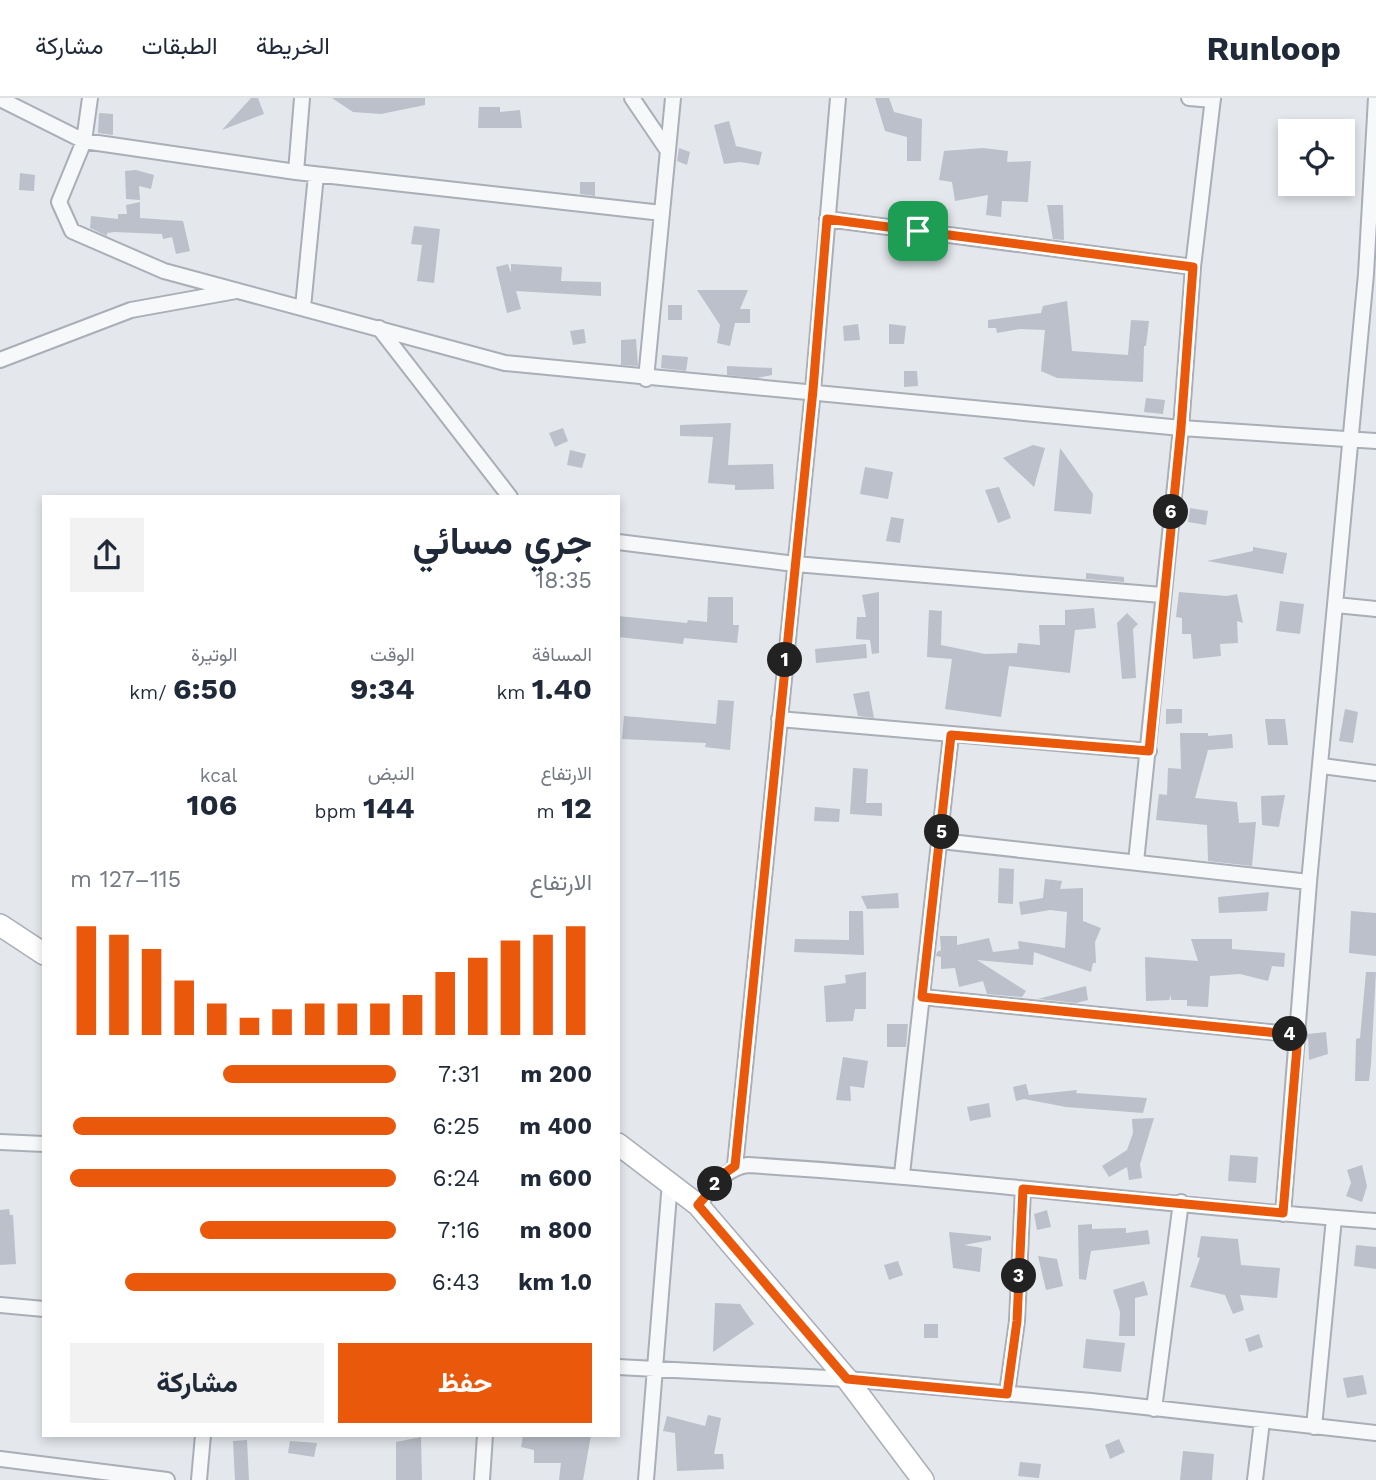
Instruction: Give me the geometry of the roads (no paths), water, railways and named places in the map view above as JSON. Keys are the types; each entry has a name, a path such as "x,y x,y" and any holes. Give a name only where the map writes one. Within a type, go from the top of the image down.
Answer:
{"main road":[{"path":"0,925 42,953"},
{"path":"620,1145 698,1205 847,1379 923,1480"}],"street":[{"path":"90,98 84,141 60,202 62,215 72,231 164,271 505,363 646,379 813,390 1181,428 1376,441"},
{"path":"296,172 302,98"},
{"path":"632,98 668,151"},
{"path":"646,379 673,98"},
{"path":"735,1166 813,390 838,98"},
{"path":"1136,862 1181,428 1193,267 1213,99 1189,98"},
{"path":"1283,1213 1309,882 1351,438 1371,274 1376,98"},
{"path":"0,99 84,141 316,175 662,213"},
{"path":"303,307 316,175"},
{"path":"827,219 1193,267"},
{"path":"0,360 131,310 241,290"},
{"path":"379,328 508,495"},
{"path":"620,542 795,564 1162,595"},
{"path":"1336,605 1376,609"},
{"path":"779,719 1149,751"},
{"path":"902,1174 951,735"},
{"path":"1322,766 1376,773"},
{"path":"941,841 1309,882"},
{"path":"922,997 1298,1035"},
{"path":"0,1142 42,1144"},
{"path":"698,1205 725,1173 735,1166 902,1174 1023,1189 1376,1220"},
{"path":"646,1480 670,1182"},
{"path":"1007,1394 1017,1321 1023,1189"},
{"path":"1154,1409 1181,1202"},
{"path":"1314,1427 1334,1218"},
{"path":"0,1305 42,1309"},
{"path":"620,1367 847,1379 1376,1433"},
{"path":"1255,1480 1262,1421"},
{"path":"199,1480 203,1437"},
{"path":"482,1480 485,1437"},
{"path":"0,1459 167,1480"}]}
